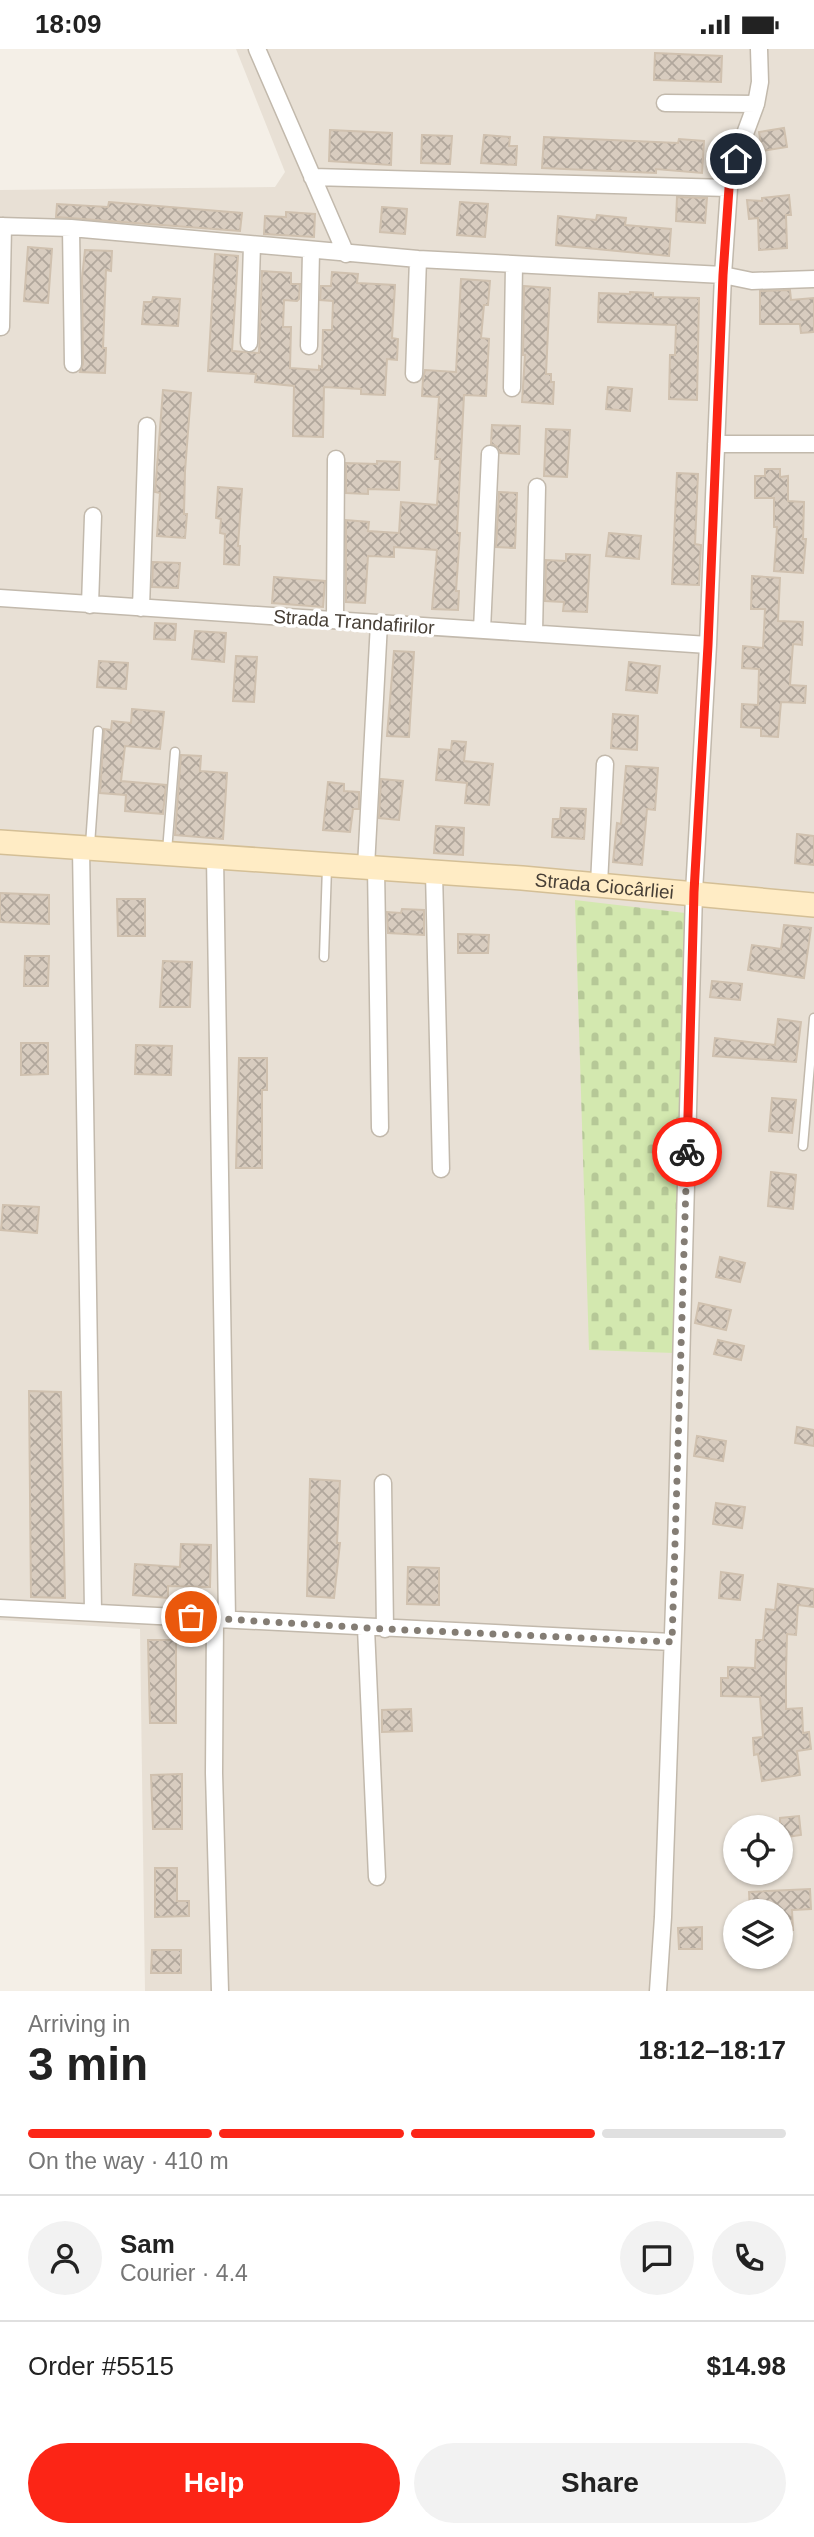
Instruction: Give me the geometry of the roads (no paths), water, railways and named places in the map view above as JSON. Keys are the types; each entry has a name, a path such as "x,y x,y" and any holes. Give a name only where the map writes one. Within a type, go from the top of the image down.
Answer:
{"street":[{"path":"257,49 346,254"},
{"path":"658,1991 672,1642 694,892 708,645 723,275 729,188 736,159 757,103 760,82 759,49"},
{"path":"665,103 757,103"},
{"path":"312,177 729,188"},
{"path":"1,327 2,226 71,228 418,259 723,275 752,281 814,279"},
{"path":"71,228 73,364"},
{"path":"249,343 252,245"},
{"path":"309,347 312,251"},
{"path":"414,374 418,259"},
{"path":"512,387 514,265"},
{"path":"141,608 147,426"},
{"path":"716,444 814,444"},
{"path":"482,630 490,454"},
{"path":"335,621 336,459"},
{"path":"534,633 537,487"},
{"path":"90,605 93,516"},
{"name":"Strada Trandafirilor","path":"0,598 708,645"},
{"path":"379,623 371,867 380,1128"},
{"path":"599,884 605,764"},
{"name":"Strada Ciocârliei","path":"0,842 599,884 814,905"},
{"path":"85,848 93,1611"},
{"path":"215,857 221,1618 214,1773 220,1991"},
{"path":"434,872 441,1169"},
{"path":"383,1483 385,1629"},
{"path":"0,1608 672,1642"},
{"path":"366,1628 377,1877"}],"lane":[{"path":"85,848 98,731"},
{"path":"167,854 175,752"},
{"path":"324,957 327,864"},
{"path":"803,1146 814,1018"}]}
